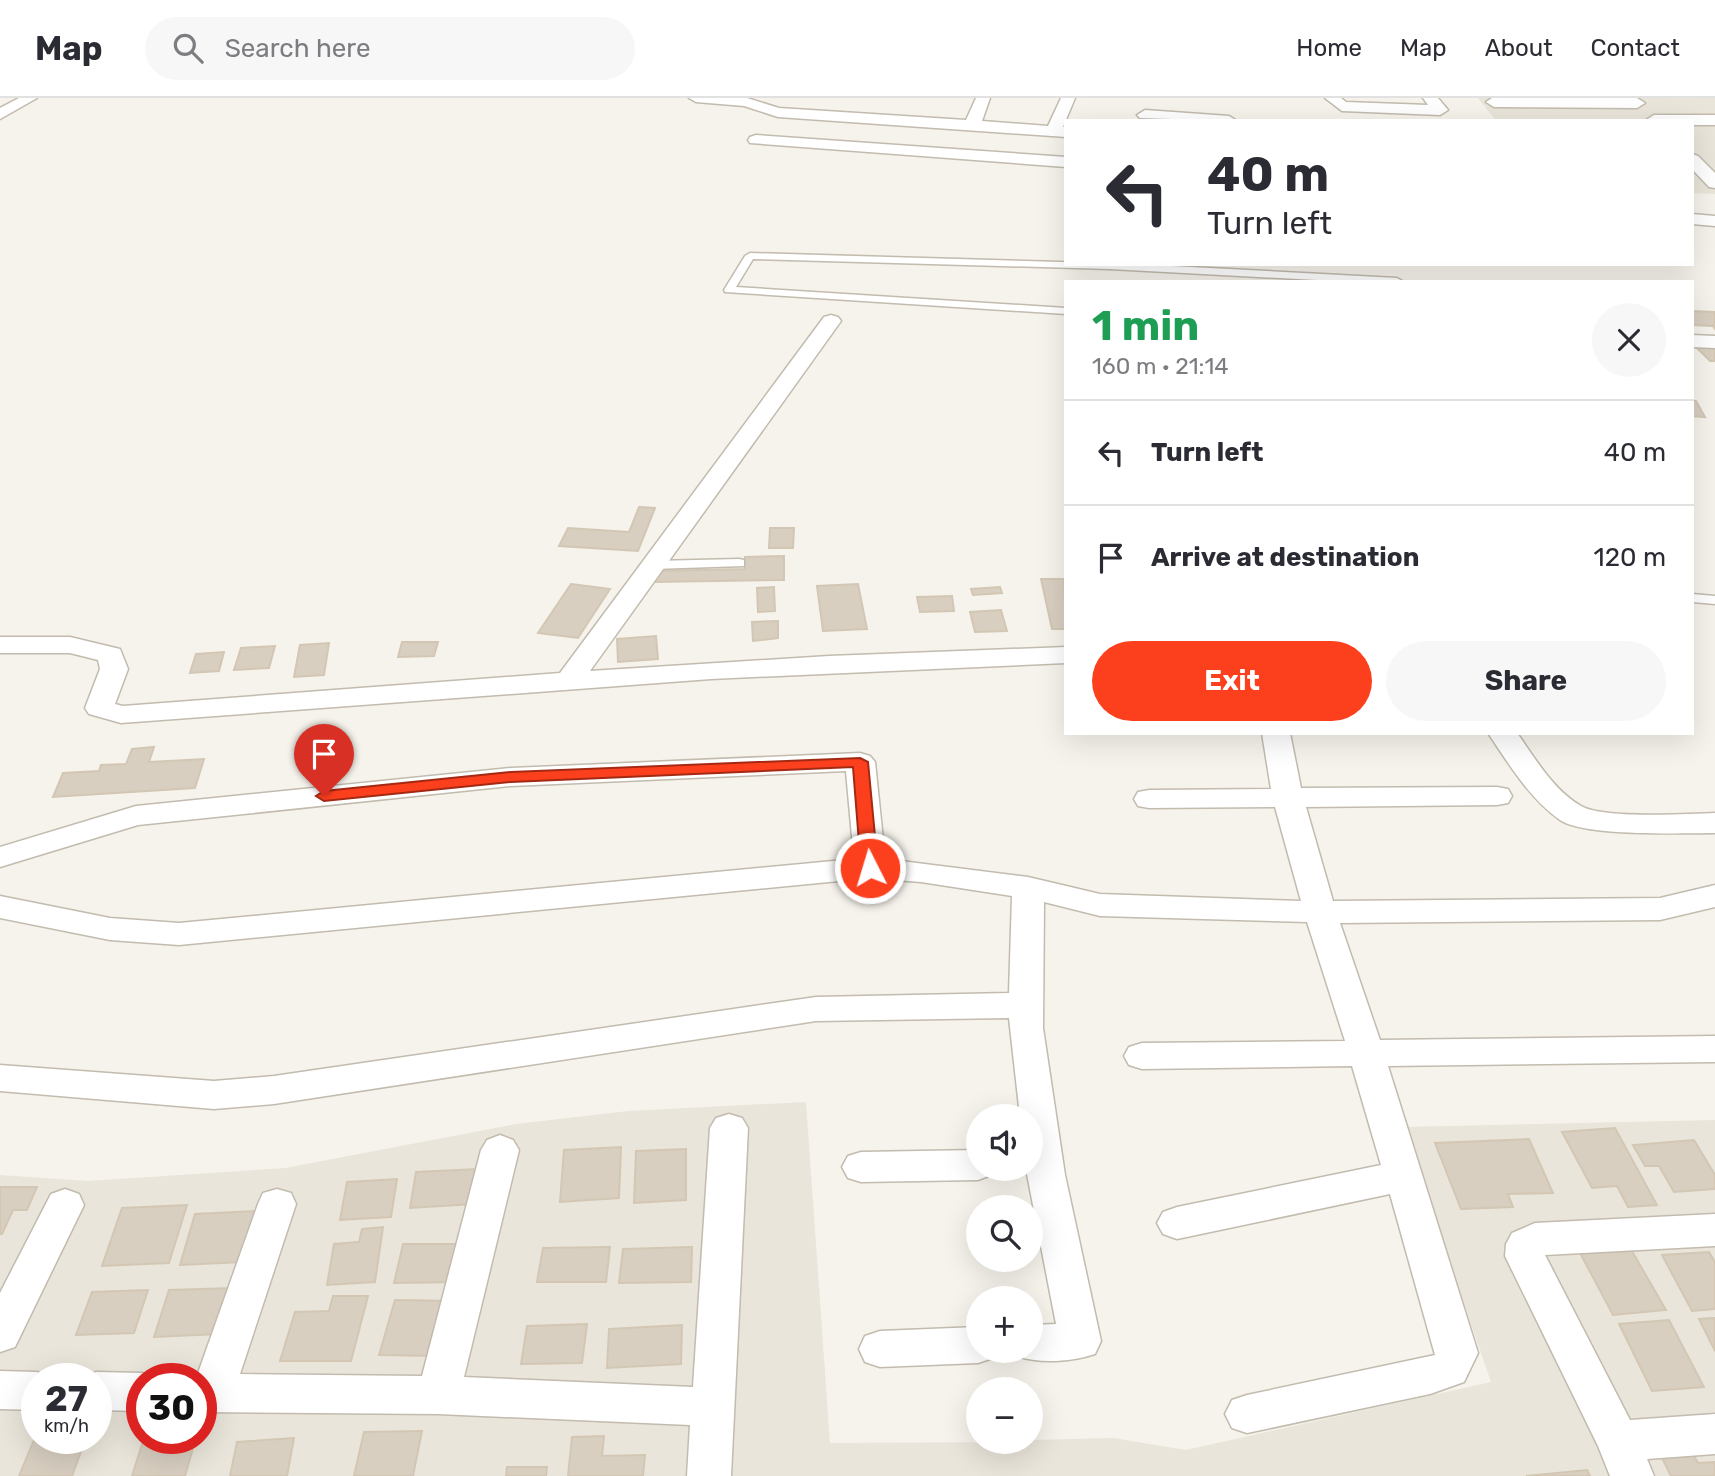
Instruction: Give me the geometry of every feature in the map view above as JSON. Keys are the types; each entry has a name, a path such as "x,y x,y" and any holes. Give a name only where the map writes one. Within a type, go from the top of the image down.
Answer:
{"street":[{"path":"0,114 30,98"},
{"path":"696,98 757,104 778,112 890,114 972,126 1060,132 1068,98"},
{"path":"810,114 819,98"},
{"path":"972,126 983,98"},
{"path":"1332,98 1342,106 1440,110 1430,98"},
{"path":"1494,102 1634,101 1653,119"},
{"path":"778,112 752,146 1064,162"},
{"path":"1144,113 1208,119"},
{"path":"1694,120 1715,120"},
{"path":"1694,161 1715,163"},
{"path":"1694,162 1711,188"},
{"path":"1694,217 1715,215"},
{"path":"1694,217 1715,221"},
{"path":"569,680 831,321"},
{"path":"1694,341 1715,342"},
{"path":"0,645 65,645 93,648 110,655 114,669 99,708 121,715 569,680 910,659 1064,655"},
{"path":"1247,1414 1449,1369 1457,1353 1366,1052 1320,912 1288,798 1276,735"},
{"path":"1503,735 1543,789 1573,815 1632,824 1715,822"},
{"path":"0,857 136,816 511,777 860,762 870,868"},
{"path":"1149,799 1497,796"},
{"path":"0,906 110,929 179,934 870,868 921,872 1028,888 1100,905 1320,912 1660,909 1715,896"},
{"path":"1028,888 1026,1028 1032,1104"},
{"path":"0,1078 214,1095 274,1090 816,1009 1026,1005"},
{"path":"1142,1056 1715,1049"},
{"path":"709,1476 730,1128"},
{"path":"438,1395 500,1150"},
{"path":"861,1167 966,1165"},
{"path":"1177,1223 1403,1176"},
{"path":"1041,1181 1080,1341 1043,1343"},
{"path":"217,1366 277,1204"},
{"path":"0,1334 65,1205"},
{"path":"1715,1230 1535,1239 1526,1244 1525,1256 1625,1459 1715,1434"},
{"path":"880,1349 966,1345"},
{"path":"0,1390 21,1391"},
{"path":"217,1393 438,1395 712,1407"}],"lane":[{"path":"1064,311 729,290 750,256 1371,280"},
{"path":"653,565 739,563"},
{"path":"1694,598 1715,600"}],"shaded area":[{"path":"1478,98 1715,98 1715,194 1694,193 1694,119 1494,119"},
{"path":"806,1102 830,1443 966,1442 966,1454 1043,1454 1043,1440 1113,1438 1186,1450 1491,1382 1403,1127 1715,1120 1715,1476 0,1476 0,1175 88,1181 285,1168 516,1124 628,1111"}],"building":[{"path":"1694,311 1715,312 1715,329 1713,326 1694,325"},
{"path":"1696,347 1715,347 1715,361 1710,361"},
{"path":"1694,401 1696,401 1705,417 1694,416"},
{"path":"639,507 655,508 638,551 559,546 568,528 629,532"},
{"path":"770,528 794,528 793,548 769,548"},
{"path":"784,556 784,580 653,582 654,571 745,569 745,557"},
{"path":"1041,579 1064,579 1064,629 1052,629"},
{"path":"571,584 610,589 578,638 538,633"},
{"path":"858,584 867,629 823,631 817,586"},
{"path":"774,587 775,611 758,612 757,588"},
{"path":"1000,587 1002,593 973,595 971,589"},
{"path":"952,596 954,611 920,612 917,597"},
{"path":"1001,610 1007,631 975,632 970,612"},
{"path":"778,621 778,638 753,641 752,622"},
{"path":"656,636 658,659 618,662 617,639"},
{"path":"402,642 438,642 434,656 398,657"},
{"path":"329,643 324,675 294,677 300,645"},
{"path":"275,646 269,668 234,670 241,648"},
{"path":"224,652 219,671 190,673 196,654"},
{"path":"154,747 149,762 204,759 195,788 53,797 63,773 99,771 101,765 126,764 132,749"},
{"path":"1615,1128 1657,1205 1628,1207 1617,1186 1592,1188 1562,1132"},
{"path":"1529,1139 1553,1193 1508,1194 1513,1207 1461,1209 1435,1143"},
{"path":"1694,1140 1715,1175 1715,1189 1674,1192 1659,1166 1645,1166 1633,1145"},
{"path":"621,1147 619,1198 560,1202 564,1150"},
{"path":"686,1149 686,1200 634,1203 636,1151"},
{"path":"478,1169 474,1204 410,1208 416,1172"},
{"path":"397,1179 391,1217 340,1220 347,1182"},
{"path":"0,1187 37,1187 27,1210 13,1210 2,1234 0,1234"},
{"path":"187,1205 169,1263 102,1266 122,1208"},
{"path":"255,1211 242,1262 180,1265 195,1214"},
{"path":"383,1227 375,1282 327,1285 334,1244 359,1242 362,1229"},
{"path":"403,1244 468,1244 461,1282 394,1283"},
{"path":"1629,1246 1666,1310 1613,1315 1579,1251"},
{"path":"610,1247 606,1282 537,1282 543,1248"},
{"path":"692,1247 691,1282 619,1283 623,1249"},
{"path":"1709,1252 1715,1262 1715,1309 1692,1311 1662,1255"},
{"path":"232,1288 219,1334 154,1337 169,1290"},
{"path":"148,1290 134,1333 76,1335 92,1292"},
{"path":"333,1296 368,1296 351,1361 280,1361 295,1312 329,1311"},
{"path":"395,1300 453,1301 438,1356 379,1355"},
{"path":"1715,1318 1715,1351 1699,1319"},
{"path":"1669,1320 1704,1387 1652,1391 1619,1324"},
{"path":"587,1324 582,1363 521,1364 527,1326"},
{"path":"682,1325 681,1364 607,1368 609,1329"},
{"path":"422,1431 413,1476 354,1476 364,1432"},
{"path":"604,1436 602,1456 645,1455 643,1476 568,1476 572,1437"},
{"path":"294,1438 287,1476 230,1476 237,1442"},
{"path":"1692,1452 1698,1463 1715,1462 1715,1476 1671,1476 1660,1454"},
{"path":"28,1454 80,1454 72,1476 19,1476"},
{"path":"139,1454 191,1454 185,1476 132,1476"},
{"path":"507,1467 547,1467 546,1476 506,1476"},
{"path":"1587,1470 1590,1476 1526,1476"}],"route":[{"path":"324,796 511,777 860,762 870,868"}]}
